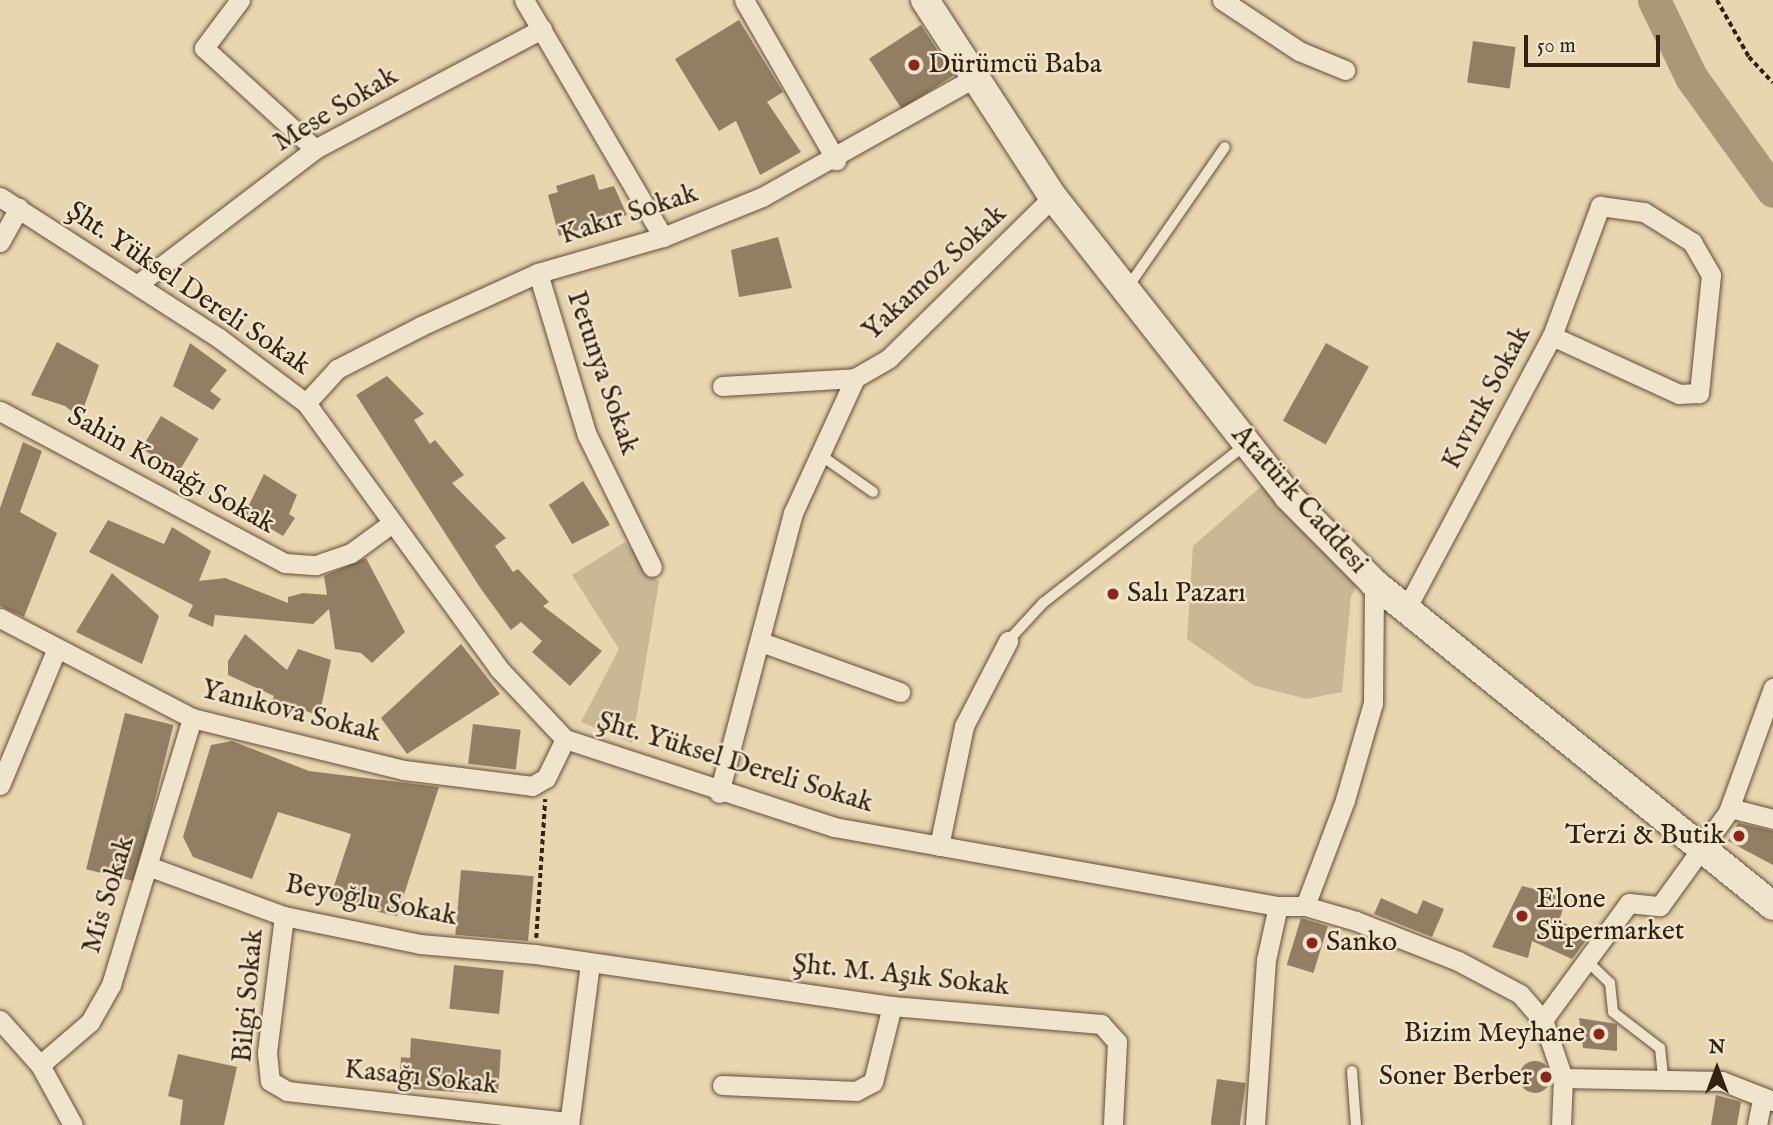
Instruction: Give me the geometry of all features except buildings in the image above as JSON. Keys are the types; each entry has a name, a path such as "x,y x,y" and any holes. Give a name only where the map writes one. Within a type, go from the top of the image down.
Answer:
{"main road":[{"name":"Atatürk Caddesi","path":"925,0 972,79 1053,197 1247,444 1374,583 1773,906"}],"street":[{"path":"240,0 204,48 315,149"},
{"path":"524,0 663,237"},
{"path":"744,0 836,160"},
{"path":"1222,0 1299,51 1345,69"},
{"name":"Mese Sokak","path":"138,284 315,149 541,29"},
{"name":"Kakır Sokak","path":"306,403 337,369 538,273 663,237 836,160 972,79"},
{"name":"Şht. Yüksel Dereli Sokak","path":"0,197 138,284 306,403 499,669 565,739 719,793 834,827 1278,906 1305,905 1458,961 1520,994 1543,1020 1563,1078"},
{"name":"Yakamoz Sokak","path":"722,386 855,378 889,358 1053,197"},
{"name":"Kıvırık Sokak","path":"1406,609 1552,336 1600,206 1644,212 1692,242 1711,275 1699,393 1679,394 1552,336"},
{"path":"0,242 19,208"},
{"name":"Petunya Sokak","path":"538,273 587,435 652,567"},
{"path":"719,793 793,513 855,378"},
{"name":"Sahin Konağı Sokak","path":"0,411 285,563 316,565 351,553 392,523"},
{"path":"1305,905 1345,800 1373,703 1374,583"},
{"name":"Yanıkova Sokak","path":"0,618 192,718 482,784 532,786 546,779"},
{"path":"939,846 964,726 1008,641"},
{"path":"761,642 900,692"},
{"path":"0,785 57,648"},
{"path":"1543,1020 1629,903 1660,906 1730,808 1773,688"},
{"name":"Mis Sokak","path":"40,1065 90,1022 111,985 192,718"},
{"path":"546,779 565,739"},
{"path":"1730,808 1773,819"},
{"name":"Beyoğlu Sokak","path":"148,866 284,916 420,944 535,954 590,964"},
{"path":"1255,1125 1266,960 1278,906"},
{"name":"Bilgi Sokak","path":"270,1081 267,1053 284,916"},
{"path":"569,1124 590,964"},
{"name":"Şht. M. Aşık Sokak","path":"590,964 892,1006 1101,1024 1117,1042 1114,1125"},
{"path":"722,1085 856,1091 873,1082 892,1006"},
{"path":"0,1020 40,1065 72,1125"},
{"path":"1561,1125 1563,1078 1663,1077 1722,1081 1767,1100 1757,1125"},
{"name":"Kasağı Sokak","path":"270,1081 287,1091 569,1124"}],"lane":[{"path":"1125,290 1225,147"},
{"path":"1008,641 1043,603 1247,444"},
{"path":"818,454 873,492"},
{"path":"1586,960 1609,983 1613,1012 1660,1048 1663,1077"},
{"path":"1352,1071 1356,1125"}],"path":[{"path":"1717,0 1749,57 1773,83"},
{"path":"535,954 546,779"}],"shaded area":[{"path":"1265,483 1364,575 1351,596 1342,692 1306,699 1253,685 1187,639 1193,546"},
{"path":"625,542 659,582 632,743 581,722 619,649 572,575"}],"waterway":[{"path":"1654,0 1691,77 1773,191"}],"place":[{"name":"Dürümcü Baba","path":"914,65"},
{"name":"Salı Pazarı","path":"1113,594"},
{"name":"Terzi & Butik","path":"1739,836"},
{"name":"Elone Süpermarket","path":"1522,916"},
{"name":"Sanko","path":"1312,943"},
{"name":"Bizim Meyhane","path":"1599,1034"},
{"name":"Soner Berber","path":"1546,1077"}]}
